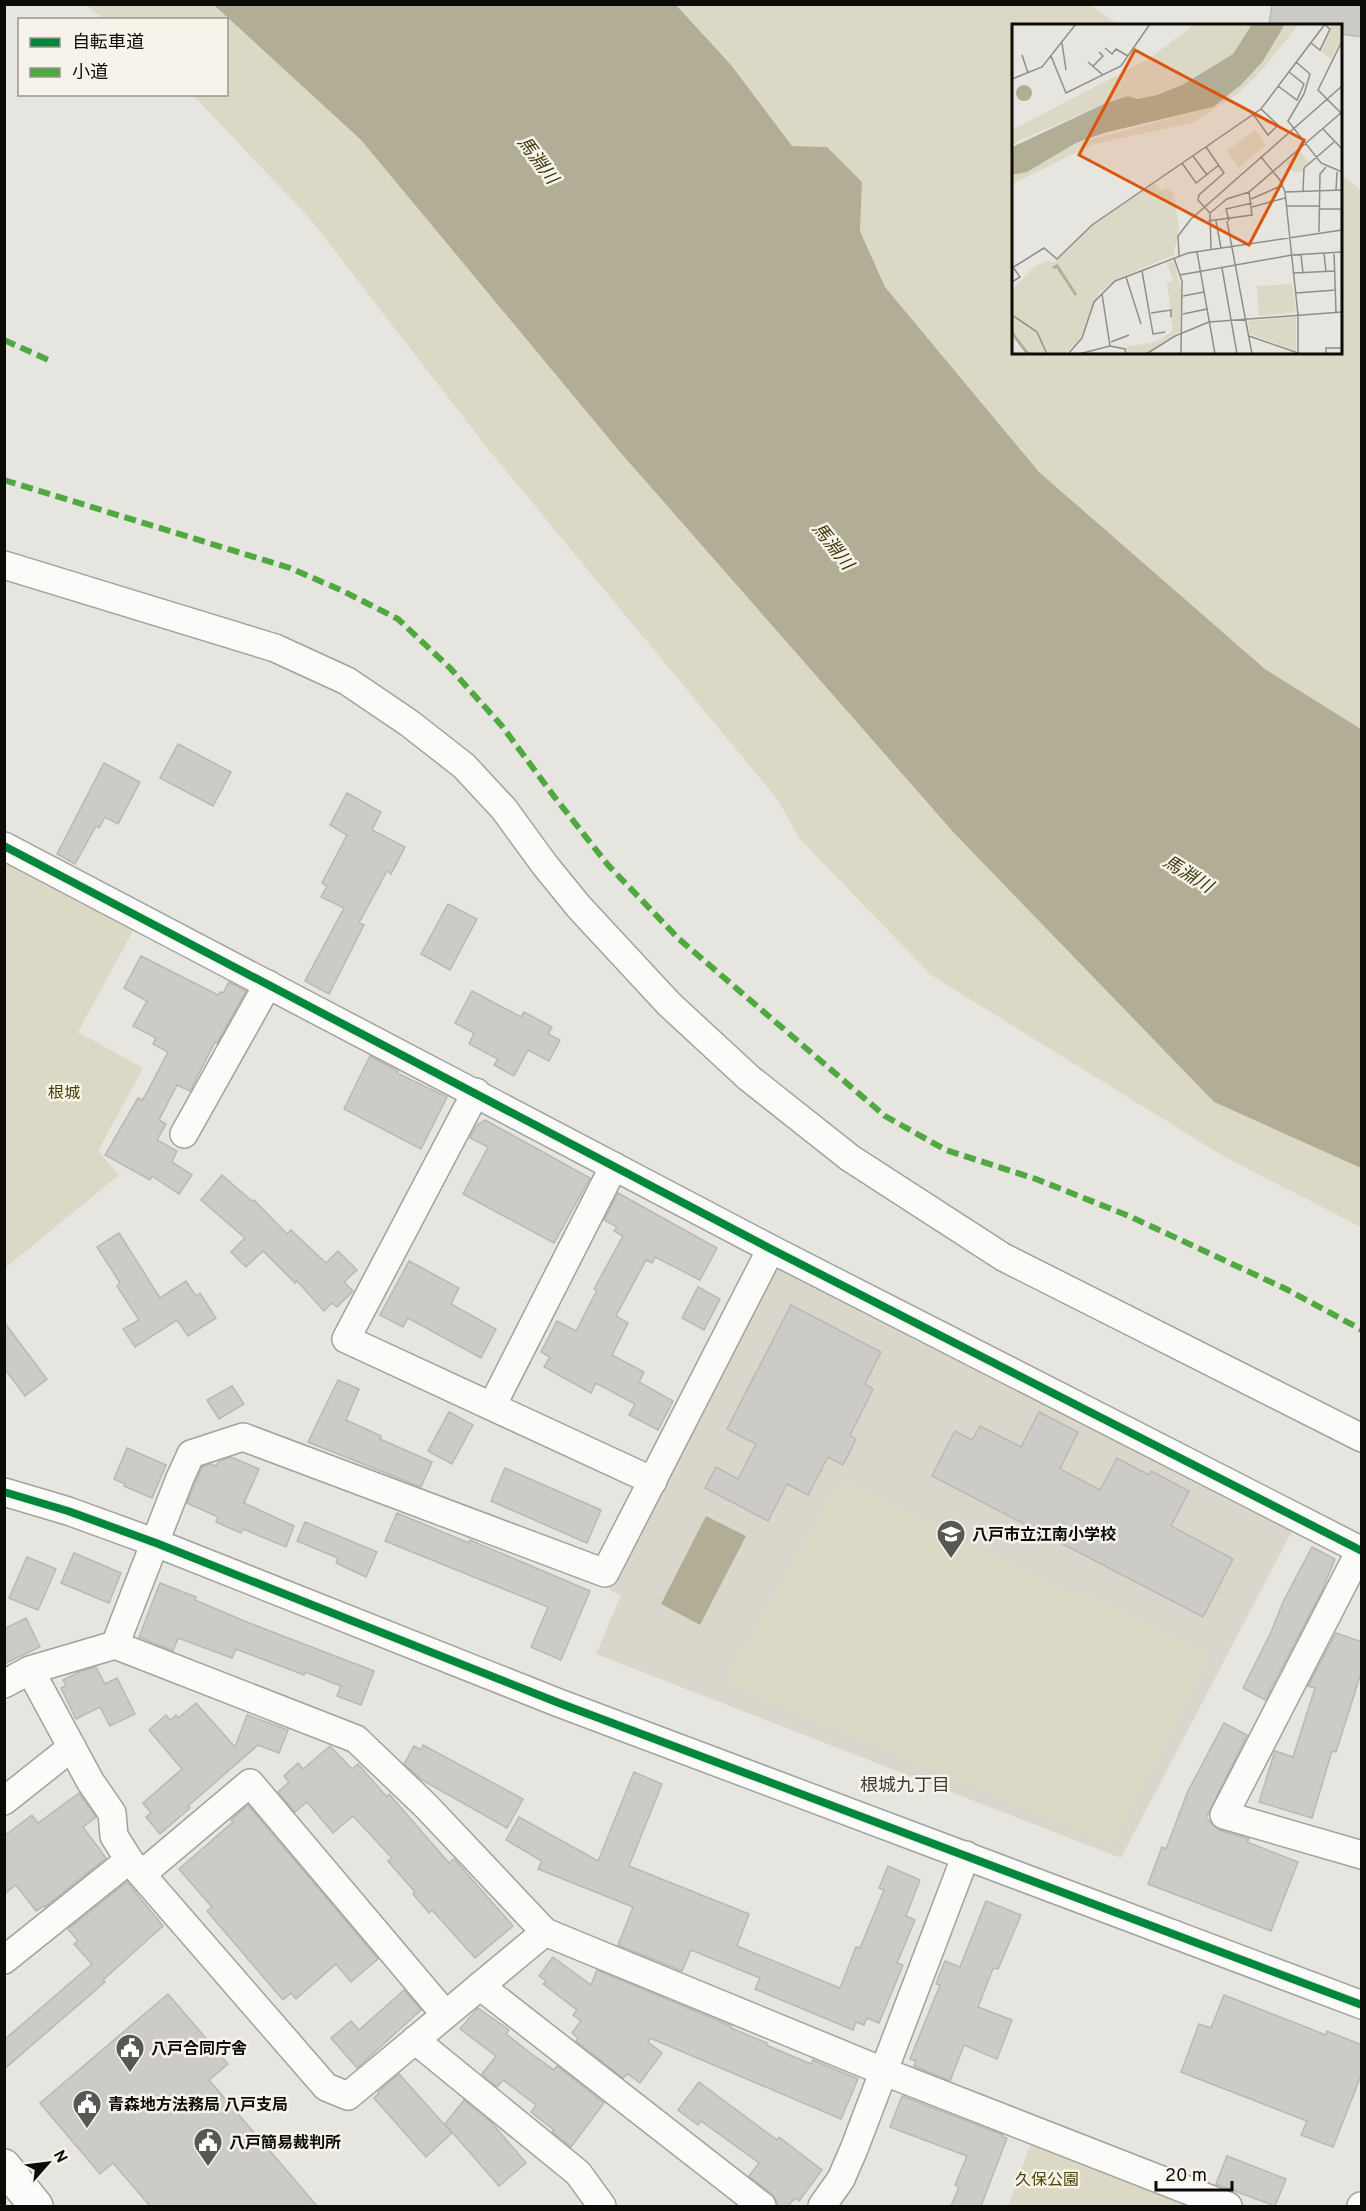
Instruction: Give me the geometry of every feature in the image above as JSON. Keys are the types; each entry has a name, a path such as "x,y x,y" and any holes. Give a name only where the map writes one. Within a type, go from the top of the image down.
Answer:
{"highway":[{"path":"4,2166 36,2206"}],"street":[{"path":"4,565 275,648 346,681 409,723 465,766 504,809 579,907 669,1004 749,1078 850,1158 1003,1257 1362,1438"},
{"path":"4,846 771,1249 1361,1551 1224,1815 1362,1855"},
{"path":"184,1134 268,984"},
{"path":"476,1092 346,1339 653,1481"},
{"path":"492,1406 614,1166"},
{"path":"115,1645 191,1454 243,1437 605,1573 771,1249"},
{"path":"4,1491 68,1510 156,1543 559,1703 1362,2005"},
{"path":"4,1684 30,1670 115,1645 357,1739 426,1806 545,1932 885,2072 1228,2206"},
{"path":"30,1670 90,1781 112,1813 114,1836 136,1867 326,2087 348,2096 545,1932"},
{"path":"4,1801 72,1748"},
{"path":"4,1960 250,1783 445,2014"},
{"path":"822,2206 841,2179 885,2072 966,1855"},
{"path":"480,1986 762,2206"},
{"path":"415,2040 579,2173 602,2206"}],"shaded area":[{"name":"八戸市立江南小学校","path":"783,1267 1293,1529 1121,1858 596,1654 621,1595 609,1590 769,1276"}],"green space":[{"path":"1090,4 1118,24 1012,24 1012,354 1342,354 1342,176 1361,190 1361,729 1265,669 1039,472 885,287 860,231 862,182 827,147 792,146 732,66 676,5"},
{"path":"86,5 214,5 361,140 620,452 954,833 1214,1102 1361,1168 1361,1227 1223,1156 931,975 799,838 778,800 488,449 311,220 194,96 228,96 228,18 103,18"},
{"name":"根城","path":"5,860 135,927 78,1032 143,1068 98,1151 119,1175 5,1268"},
{"path":"842,1478 1071,1595 1081,1591 1210,1657 1112,1844 724,1682"},
{"name":"久保公園","path":"1031,2143 1193,2206 1008,2206"}],"water":[{"name":"馬淵川","path":"214,5 676,5 732,66 792,146 827,147 862,182 860,231 885,287 1039,472 1265,669 1361,729 1361,1168 1214,1102 954,833 620,452 361,140"},
{"path":"706,1516 746,1536 700,1625 661,1604"}],"building":[{"path":"1272,4 1362,4 1362,37 1342,34 1342,24 1269,24"},
{"path":"178,744 231,772 213,806 160,778"},
{"path":"104,763 140,782 118,824 105,817 99,828 96,826 75,864 57,854"},
{"path":"347,793 381,812 372,830 405,847 391,874 387,871 359,923 364,925 329,994 305,981 344,908 321,897 327,886 322,883 347,835 330,825"},
{"path":"448,904 477,919 450,970 421,954"},
{"path":"141,956 218,995 220,992 223,993 229,982 246,991 217,1043 215,1042 190,1091 177,1085 159,1120 166,1124 157,1140 177,1151 172,1162 192,1175 179,1194 152,1176 150,1180 105,1155 138,1098 142,1100 145,1096 168,1052 153,1044 156,1038 133,1026 147,1001 124,988"},
{"path":"472,991 521,1017 524,1012 552,1027 548,1034 560,1040 549,1061 528,1050 514,1076 494,1065 498,1059 469,1044 474,1033 455,1023"},
{"path":"370,1056 398,1071 397,1073 447,1097 421,1149 344,1109"},
{"path":"485,1120 590,1178 554,1243 463,1194 488,1147 470,1138 477,1125"},
{"path":"222,1175 252,1201 254,1200 287,1234 291,1230 326,1263 338,1251 357,1270 344,1282 353,1291 337,1307 332,1303 324,1311 297,1281 295,1283 263,1251 246,1267 231,1252 245,1238 201,1200"},
{"path":"618,1193 717,1248 700,1280 655,1257 652,1263 646,1260 616,1316 628,1323 612,1355 644,1372 639,1382 673,1401 658,1430 629,1415 635,1404 596,1383 591,1393 544,1367 550,1357 541,1352 557,1321 576,1331 597,1290 594,1289 623,1236 614,1231 617,1227 604,1220"},
{"path":"119,1233 160,1298 186,1281 196,1296 200,1293 216,1318 188,1336 177,1320 135,1347 123,1329 139,1320 117,1286 120,1283 97,1247"},
{"path":"409,1261 459,1288 451,1304 496,1329 481,1358 408,1318 403,1327 380,1315"},
{"path":"698,1287 720,1299 704,1330 682,1318"},
{"path":"791,1305 881,1352 865,1384 873,1389 850,1435 856,1439 843,1465 828,1457 808,1495 787,1484 768,1521 705,1488 716,1467 738,1479 756,1444 727,1429"},
{"path":"4,1322 47,1379 25,1396 4,1368"},
{"path":"338,1380 359,1389 346,1420 381,1436 380,1439 432,1462 421,1487 308,1442"},
{"path":"232,1386 244,1404 219,1419 207,1400"},
{"path":"449,1412 473,1425 452,1464 428,1451"},
{"path":"1039,1412 1078,1432 1060,1469 1100,1490 1117,1458 1149,1475 1151,1471 1189,1491 1171,1526 1233,1559 1203,1617 932,1476 955,1431 972,1440 980,1426 1021,1447"},
{"path":"127,1448 166,1465 152,1498 114,1479"},
{"path":"231,1457 259,1469 244,1503 294,1526 286,1547 243,1529 241,1533 216,1522 218,1517 187,1503 202,1467 211,1464 216,1466 218,1462"},
{"path":"505,1468 601,1510 587,1543 491,1501"},
{"path":"397,1513 469,1543 470,1540 590,1591 561,1660 531,1647 548,1607 385,1541"},
{"path":"305,1522 377,1552 366,1577 336,1563 338,1558 297,1541"},
{"path":"1312,1547 1335,1559 1322,1591 1265,1700 1243,1688 1283,1602"},
{"path":"74,1553 121,1573 109,1603 61,1583"},
{"path":"27,1557 56,1569 38,1610 9,1598"},
{"path":"160,1583 196,1597 195,1600 249,1623 374,1671 361,1705 337,1696 341,1686 305,1672 304,1675 236,1649 232,1658 178,1638 173,1651 139,1637"},
{"path":"26,1618 40,1647 4,1664 4,1629"},
{"path":"1336,1633 1362,1642 1362,1670 1336,1752 1332,1751 1312,1818 1259,1802 1275,1751 1293,1757 1315,1688 1308,1686"},
{"path":"96,1667 105,1684 117,1678 135,1714 110,1726 100,1707 76,1719 61,1688 66,1686 63,1680"},
{"path":"196,1703 235,1747 247,1715 288,1730 279,1753 258,1745 188,1806 190,1808 160,1834 146,1817 151,1813 143,1803 182,1769 149,1730 166,1715 170,1720 176,1715 178,1718"},
{"path":"1224,1723 1247,1735 1206,1818 1219,1830 1249,1839 1247,1842 1298,1862 1271,1931 1148,1884 1162,1847 1166,1849 1188,1791"},
{"path":"423,1745 523,1799 507,1828 422,1780 404,1764 414,1746 421,1750"},
{"path":"330,1746 352,1769 358,1764 387,1797 389,1794 449,1863 454,1859 513,1926 475,1958 432,1910 429,1913 413,1894 415,1892 388,1861 392,1858 353,1816 333,1833 307,1802 295,1812 278,1792 289,1782 284,1776 298,1763 303,1769"},
{"path":"634,1772 662,1784 629,1866 749,1914 737,1946 840,1988 856,1947 860,1948 884,1890 879,1888 888,1866 920,1880 906,1916 915,1920 897,1963 903,1965 879,2023 867,2018 864,2025 856,2022 853,2030 755,1989 760,1978 691,1950 682,1971 618,1945 633,1907 538,1869 542,1861 506,1840 519,1817 598,1861"},
{"path":"79,1793 96,1817 83,1827 106,1858 45,1907 36,1911 16,1885 4,1894 4,1836 32,1815 38,1823"},
{"path":"248,1805 378,1959 351,1982 336,1964 296,1999 291,1993 283,2000 207,1911 212,1907 179,1869 233,1822 231,1820"},
{"path":"127,1882 163,1926 103,1980 105,1982 4,2069 4,2040 92,1964 74,1944 78,1941 68,1929"},
{"path":"986,1901 1021,1915 998,1969 994,1968 992,1971 978,2007 1012,2020 997,2059 964,2045 950,2081 914,2066 916,2061 910,2059 940,1985 936,1984 945,1961 960,1967"},
{"path":"553,1957 591,1985 597,1970 731,2026 731,2028 767,2043 766,2045 811,2064 813,2060 858,2079 841,2119 650,2038 648,2042 662,2053 640,2083 628,2074 623,2078 576,2041 578,2038 572,2033 581,2021 573,2015 577,2010 543,1984 546,1981 539,1976"},
{"path":"404,1990 421,2010 357,2068 331,2038 351,2021 359,2030"},
{"path":"168,1994 228,2064 209,2080 317,2206 150,2206 113,2163 100,2174 40,2103"},
{"path":"1224,1995 1326,2035 1327,2031 1362,2045 1362,2073 1333,2147 1301,2135 1307,2121 1181,2072 1199,2024 1211,2028"},
{"path":"478,2008 509,2030 506,2034 529,2052 554,2070 557,2066 604,2103 571,2147 531,2112 536,2105 503,2080 497,2087 482,2074 496,2056 460,2029"},
{"path":"399,2074 452,2133 426,2157 374,2098"},
{"path":"699,2082 777,2140 779,2137 822,2170 799,2201 795,2198 788,2206 777,2206 772,2194 749,2176 759,2163 701,2121 698,2125 678,2110"},
{"path":"902,2096 1007,2138 981,2206 951,2206 959,2187 955,2185 967,2156 890,2127"},
{"path":"464,2100 491,2122 526,2163 499,2186 445,2124"},
{"path":"1227,2156 1286,2179 1275,2206 1216,2184"}],"marked path":[{"path":"4,340 53,362"},
{"path":"4,480 290,568 343,591 398,619 450,668 502,726 608,865 679,939 885,1116 946,1150 1036,1179 1129,1216 1286,1289 1362,1330"}],"cycle path":[{"path":"4,846 771,1249 1362,1551"},
{"path":"4,1492 68,1511 156,1543 559,1703 1362,2005"}],"place":[{"name":"八戸市立江南小学校","path":"951,1560"},
{"name":"八戸合同庁舎","path":"130,2074"},
{"name":"青森地方法務局 八戸支局","path":"87,2130"},
{"name":"八戸簡易裁判所","path":"208,2168"}],"district":[{"name":"根城九丁目","path":"905,1785"}]}
